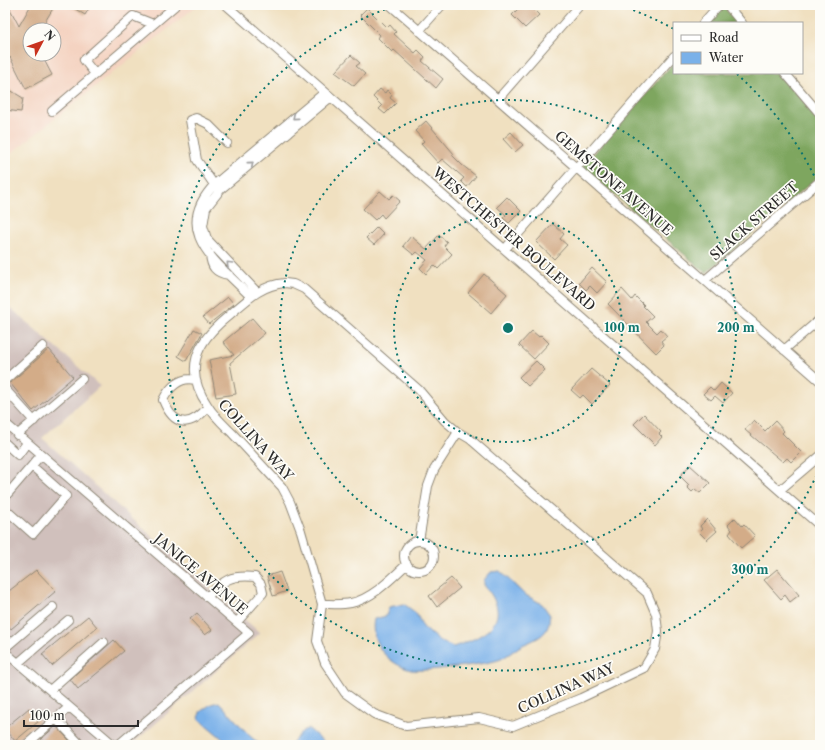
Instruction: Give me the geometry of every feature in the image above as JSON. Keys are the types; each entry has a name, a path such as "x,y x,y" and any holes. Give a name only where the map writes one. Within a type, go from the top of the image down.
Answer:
{"street":[{"path":"52,111 176,5"},
{"name":"WESTCHESTER BOULEVARD","path":"226,5 820,526"},
{"name":"GEMSTONE AVENUE","path":"390,5 820,381"},
{"path":"419,31 442,5"},
{"path":"498,99 580,5"},
{"path":"704,22 719,5"},
{"path":"727,5 741,22"},
{"path":"95,74 84,60 132,16 153,24"},
{"path":"505,249 673,57"},
{"path":"786,74 820,114"},
{"path":"234,277 217,272 213,268 210,254 203,247 198,236 199,219 217,188 328,94"},
{"path":"217,188 197,160 190,120 196,118 208,124 227,143"},
{"name":"SLACK STREET","path":"704,280 820,182"},
{"path":"199,219 207,239 234,277 254,295"},
{"name":"COLLINA WAY","path":"273,284 293,284 304,290 419,390 439,415 458,432 470,439 647,594 656,614 658,631 655,649 644,668 567,704 513,726 479,718 406,726 374,714 345,693 325,663 318,641 322,604 301,531 286,494 282,487 208,407 200,393 196,380 196,356 204,339 211,331 254,295 273,284"},
{"path":"784,350 820,319"},
{"path":"5,380 43,346"},
{"path":"196,380 188,378 177,383 168,390 163,400 168,413 177,420 190,422 198,418 208,407"},
{"path":"17,435 82,379"},
{"path":"5,389 34,421"},
{"name":"JANICE AVENUE","path":"5,423 41,456 250,633 118,745"},
{"path":"419,541 428,486 434,470 458,432"},
{"path":"5,443 18,455 27,443"},
{"path":"5,497 41,456"},
{"path":"780,490 820,456"},
{"path":"5,509 33,534 66,496 32,466"},
{"path":"419,541 427,543 432,549 433,561 428,568 420,570 412,568 407,564 405,554 406,550 411,544 419,541"},
{"path":"322,604 340,604 359,601 384,584 407,564"},
{"path":"207,597 219,585 236,576 255,577 261,584 263,592 237,622"},
{"path":"5,648 53,607"},
{"path":"18,663 68,620"},
{"path":"50,690 104,642"},
{"path":"5,652 114,745"},
{"path":"26,745 69,707"},
{"path":"56,719 74,736 78,742 77,745"}],"shaded area":[{"path":"5,5 198,5 5,158"},
{"path":"5,303 100,386 42,438 260,633 131,745 5,745"}],"green space":[{"path":"723,6 737,22 709,22"},
{"path":"673,63 673,74 781,74 820,120 820,175 706,273 582,167"}],"water":[{"path":"500,571 524,594 542,604 550,615 549,624 545,632 539,637 495,661 441,669 411,670 403,667 388,658 377,644 373,628 374,619 386,616 389,607 404,604 416,613 423,627 438,640 453,647 476,638 485,632 497,618 497,608 493,598 484,585 484,580 491,572"},
{"path":"219,702 260,745 230,745 199,719 200,712 211,704"},
{"path":"309,729 327,745 290,745 304,730"}],"building":[{"path":"5,5 8,5 19,26 31,5 55,5 45,22 22,22 22,62 45,62 52,75 26,89 10,57 5,65 5,25 7,22 5,18"},
{"path":"69,5 91,5 85,15"},
{"path":"522,5 529,5 539,15 525,28 512,15"},
{"path":"367,8 387,28 390,25 396,32 394,34 415,53 418,50 425,57 422,61 443,79 436,88 394,50 392,52 378,38 380,35 360,15"},
{"path":"351,55 360,63 356,66 365,74 354,86 335,72"},
{"path":"5,87 23,98 21,112 5,110"},
{"path":"380,89 385,93 387,90 392,95 390,98 396,103 385,114 379,109 382,106 373,97"},
{"path":"426,121 454,154 452,155 476,176 467,187 461,181 464,178 442,159 438,163 421,144 424,141 415,131"},
{"path":"511,132 523,145 515,152 503,139"},
{"path":"380,191 389,199 393,195 400,201 384,218 381,214 375,220 363,209"},
{"path":"507,197 521,211 509,223 503,218 506,215 497,207"},
{"path":"553,224 564,234 560,239 567,245 554,259 536,242"},
{"path":"377,227 384,234 374,245 366,238"},
{"path":"439,235 447,242 444,246 452,254 438,269 434,265 426,274 420,268 427,260 417,252 414,255 403,246 411,236 426,249"},
{"path":"592,268 607,282 597,293 590,286 586,290 579,283"},
{"path":"484,274 507,294 491,313 468,293"},
{"path":"622,289 632,300 635,296 653,316 646,322 657,333 661,329 667,336 661,341 664,345 656,353 608,304"},
{"path":"228,297 234,304 209,324 203,317"},
{"path":"252,318 265,333 230,363 236,394 216,397 209,360 234,355 223,342"},
{"path":"194,329 202,333 186,361 178,356"},
{"path":"532,331 539,337 541,335 549,343 534,359 519,345"},
{"path":"49,349 73,377 33,411 10,383"},
{"path":"536,361 545,370 528,386 519,377"},
{"path":"591,369 610,385 592,404 583,395 580,398 571,390"},
{"path":"721,383 732,393 723,403 715,396 711,400 703,394 710,387 714,391"},
{"path":"644,414 661,432 659,434 662,437 655,445 634,424"},
{"path":"754,420 765,431 775,421 784,431 782,433 801,452 791,462 787,458 783,462 745,430"},
{"path":"690,465 710,483 700,493 695,489 692,492 687,487 689,485 680,476"},
{"path":"735,518 742,526 744,524 755,536 741,548 729,534 732,530 728,525"},
{"path":"707,519 717,531 707,540 699,532 702,529 700,526"},
{"path":"777,569 799,595 790,602 785,595 781,599 764,580"},
{"path":"36,570 56,591 11,629 5,621 5,594"},
{"path":"280,572 287,591 273,596 267,576"},
{"path":"451,578 460,588 437,607 429,596"},
{"path":"197,613 212,630 205,635 190,619"},
{"path":"88,616 97,627 52,666 42,654"},
{"path":"114,640 124,651 78,689 70,679"},
{"path":"29,708 39,721 15,741 5,728"},
{"path":"56,726 69,740 63,745 46,745 41,739"}]}
